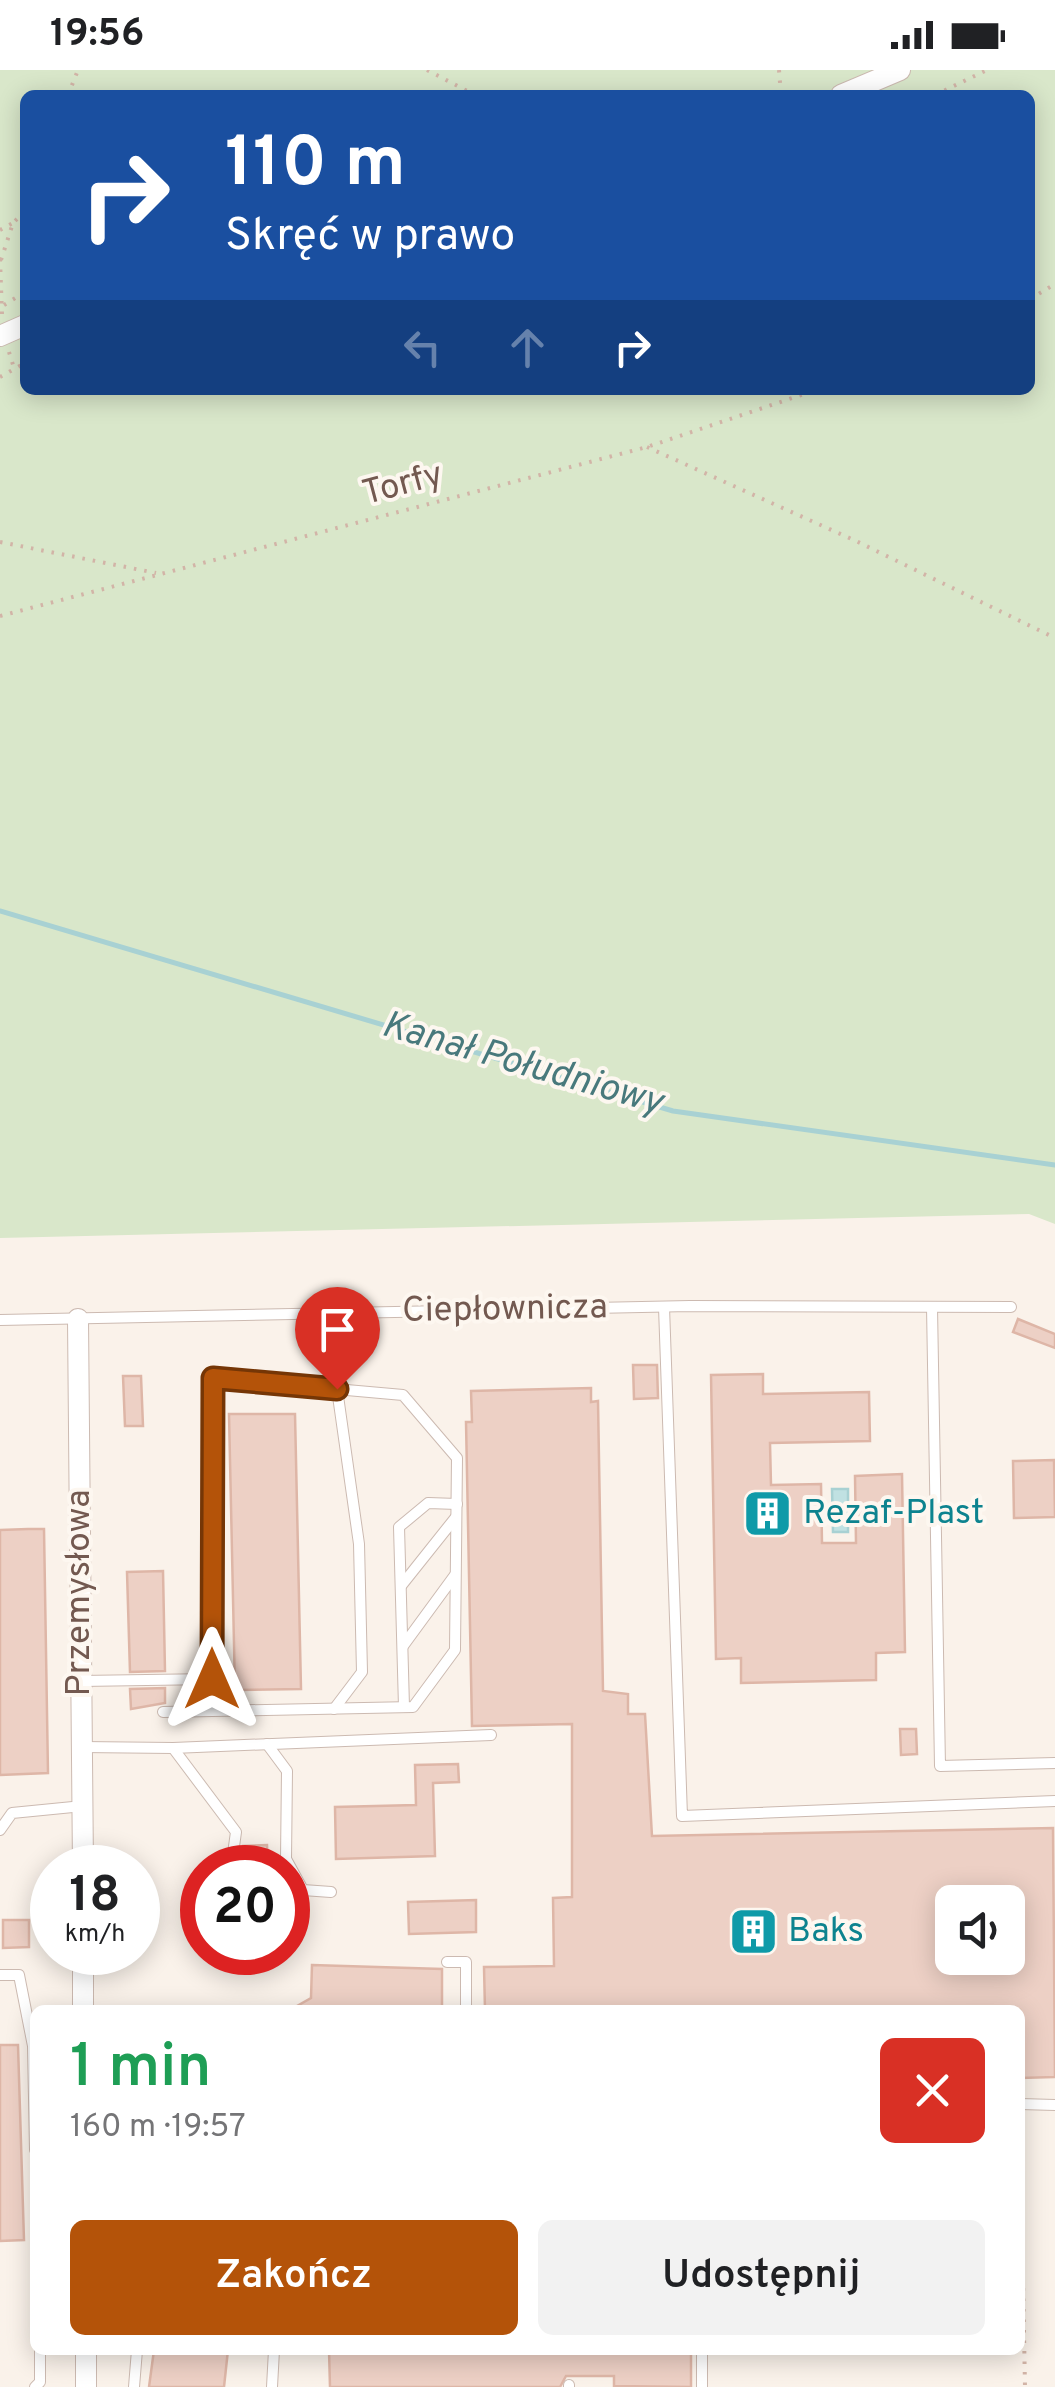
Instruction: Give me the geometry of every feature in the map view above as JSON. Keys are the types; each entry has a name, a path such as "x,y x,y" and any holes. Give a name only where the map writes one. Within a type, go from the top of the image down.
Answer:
{"street":[{"path":"853,90 900,70"},
{"name":"Przemysłowa","path":"78,1319 83,1845"},
{"path":"83,1975 83,2005"},
{"path":"86,2355 86,2387"}],"lane":[{"name":"Ciepłownicza","path":"0,1320 664,1307 1011,1307"},
{"path":"664,1307 682,1816 1055,1800"},
{"path":"932,1307 940,1766 1055,1763"},
{"path":"163,1712 212,1712 414,1707 455,1650 457,1458 403,1396 213,1378 212,1712"},
{"path":"334,1709 362,1672 359,1544 337,1389"},
{"path":"404,1707 399,1527 428,1504 456,1504"},
{"path":"401,1587 456,1517"},
{"path":"402,1647 456,1574"},
{"path":"80,1681 212,1679"},
{"path":"81,1747 173,1748 491,1735"},
{"path":"266,1744 288,1771 286,1860 304,1890 331,1892"},
{"path":"173,1748 236,1832 235,1845"},
{"path":"0,1830 12,1813 82,1806"},
{"path":"447,1962 466,1962 466,2005"},
{"path":"0,1975 19,1975 30,2035"},
{"path":"1025,2104 1055,2105"},
{"path":"35,2387 40,2382 40,2355"},
{"path":"134,2387 137,2355"},
{"path":"272,2387 274,2355"},
{"path":"702,2355 702,2387"}],"path":[{"path":"427,70 465,90"},
{"path":"945,90 987,70"},
{"path":"0,230 20,216"},
{"path":"2,335 1,260 13,224"},
{"name":"Torfy","path":"0,616 647,447 801,395"},
{"path":"647,447 856,541 1055,638"},
{"path":"0,542 161,574"},
{"path":"1024,2355 1025,2387"}],"green space":[{"path":"0,70 1055,70 1055,1224 1029,1214 0,1238"}],"water":[{"path":"832,1489 848,1489 848,1532 833,1532"}],"building":[{"path":"1018,1319 1055,1334 1055,1348 1013,1332"},
{"path":"633,1365 657,1365 658,1398 634,1399"},
{"name":"Rezaf-Plast","path":"763,1374 763,1394 869,1392 870,1441 770,1443 771,1485 821,1484 822,1543 856,1543 855,1476 902,1474 905,1652 876,1653 876,1680 741,1683 741,1658 716,1659 711,1375"},
{"path":"123,1376 141,1376 143,1426 125,1426"},
{"path":"591,1388 591,1402 598,1401 603,1691 628,1694 628,1714 645,1714 652,1836 1053,1828 1055,2077 1025,2078 1025,2005 485,2005 484,1967 554,1966 553,1898 572,1897 572,1724 472,1726 466,1422 472,1422 471,1391"},
{"path":"229,1414 295,1414 301,1689 235,1690"},
{"path":"1054,1460 1055,1517 1014,1518 1013,1461"},
{"path":"44,1529 48,1773 0,1775 0,1530"},
{"path":"163,1571 165,1671 130,1672 127,1572"},
{"path":"165,1688 165,1703 131,1709 130,1689"},
{"path":"900,1729 916,1729 917,1754 901,1755"},
{"path":"458,1764 459,1782 433,1783 435,1856 336,1859 335,1807 416,1805 415,1765"},
{"path":"476,1900 476,1932 409,1934 408,1902"},
{"path":"3,1920 29,1920 29,1947 3,1948"},
{"path":"312,1965 442,1969 442,2005 299,2005 311,1998"},
{"path":"0,2045 18,2045 24,2240 0,2241"},
{"path":"153,2355 227,2355 224,2387 149,2387"},
{"path":"329,2355 691,2355 691,2387 614,2386 614,2376 566,2376 560,2387 330,2387"}],"waterway":[{"name":"Kanał Południowy","path":"0,911 673,1111 1055,1165"}],"place":[{"name":"Rezaf-Plast","path":"768,1514"},
{"name":"Baks","path":"753,1932"}],"route":[{"path":"212,1679 213,1378 337,1389"}]}
